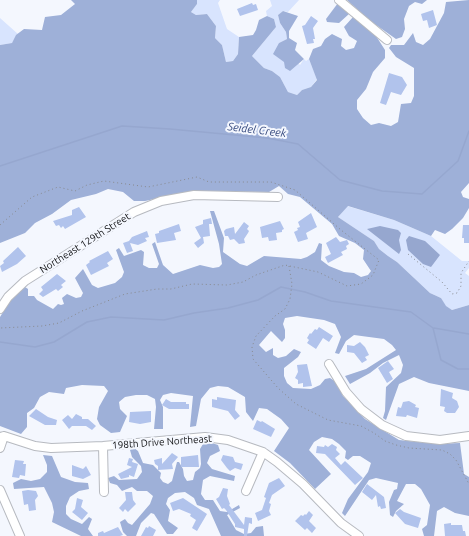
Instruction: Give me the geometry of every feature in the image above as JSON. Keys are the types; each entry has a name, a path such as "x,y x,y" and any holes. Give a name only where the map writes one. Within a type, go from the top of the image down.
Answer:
{"street":[{"path":"339,0 387,40"},
{"name":"Northeast 129th Street","path":"0,309 8,297 25,281 98,233 134,212 161,201 194,195 278,197"},
{"path":"329,364 346,392 361,409 382,425 406,436 440,440 469,436"},
{"path":"0,448 1,435"},
{"name":"198th Drive Northeast","path":"1,435 43,448 103,446 205,437 228,440 263,452 288,470 337,519 358,536"},
{"path":"103,446 104,492"},
{"path":"246,491 263,452"},
{"path":"0,490 20,536"}],"path":[{"path":"0,225 32,197 58,188 75,191 87,185 104,181 148,187 197,177 210,182 271,182 295,190 340,230 379,260 373,275 361,284 347,286 318,272 285,265 256,275 243,282 228,285 192,284 171,289 157,289 125,294 59,322 42,326 0,328"},
{"path":"408,254 442,282 452,294 458,293 461,286 461,273 469,261"},
{"path":"289,266 292,284 284,309 275,316 256,336 252,347 252,359 278,388 296,404 328,420 361,426 374,433 385,442 409,448 442,450 450,454 456,460 469,484"}],"shaded area":[{"path":"71,0 197,0 197,4 191,12 196,15 207,14 216,26 215,38 222,45 226,62 233,61 238,54 239,37 253,35 259,20 267,16 274,19 276,27 252,56 264,68 272,71 280,77 288,92 297,95 302,90 311,87 317,80 309,59 313,49 321,46 325,39 332,34 342,39 341,46 346,50 354,48 357,41 349,36 344,27 353,17 376,36 385,50 385,58 373,72 366,89 357,100 357,109 363,118 371,125 379,123 391,126 398,122 401,104 411,103 414,96 414,68 396,57 389,48 391,45 404,45 413,33 416,42 423,45 430,39 444,13 446,2 469,0 469,183 461,192 463,197 469,199 469,208 463,218 445,234 435,230 431,236 394,220 348,206 338,217 374,241 379,249 397,262 430,293 441,298 446,306 452,310 469,305 469,391 429,383 414,377 399,384 386,420 383,418 385,411 386,387 401,373 403,365 399,355 383,363 370,373 350,384 345,376 366,369 396,350 384,339 354,335 346,341 339,354 335,353 341,337 335,324 324,320 297,316 285,318 283,324 285,338 282,342 271,331 259,345 266,352 273,348 273,355 278,358 286,356 294,349 301,352 298,357 284,368 284,376 287,383 293,388 311,389 320,385 325,379 330,378 336,382 343,396 365,419 399,440 438,444 460,443 464,474 469,477 469,516 455,513 444,507 437,511 434,536 424,536 422,529 427,525 430,505 421,489 415,484 406,484 397,501 404,504 396,511 393,517 390,515 389,502 394,490 397,489 398,483 376,478 369,480 345,516 342,513 348,499 368,472 371,463 360,456 353,456 348,460 345,458 346,451 339,444 332,439 322,437 314,442 309,450 331,474 315,489 290,463 274,451 289,428 281,419 267,409 259,408 253,421 246,412 245,397 228,387 218,386 210,388 201,399 196,426 190,427 193,396 171,393 163,395 160,400 163,407 163,429 154,429 156,407 155,399 147,395 136,395 125,397 119,402 120,409 127,416 120,432 111,433 100,425 97,419 99,407 108,391 104,386 82,385 66,388 64,394 49,392 40,397 34,408 27,413 27,427 21,434 0,426 0,317 10,301 25,287 28,289 28,296 34,296 37,300 53,309 58,304 64,304 62,298 67,294 76,298 81,297 83,293 75,278 83,269 92,285 98,288 115,283 122,277 124,272 116,250 119,248 124,256 141,250 144,252 143,265 149,268 157,268 159,264 152,244 155,242 163,265 173,274 200,265 213,268 219,267 222,264 219,244 210,211 214,211 224,238 223,252 240,264 247,266 264,256 301,259 315,252 319,243 322,244 321,260 329,266 344,272 354,273 361,277 368,275 371,271 363,259 364,250 355,243 339,236 332,224 300,197 288,194 279,186 269,192 193,191 145,201 134,201 123,192 108,189 96,194 71,200 52,214 35,223 25,233 0,243 0,45 12,43 16,35 24,29 42,30 45,17 61,15 75,4"},
{"path":"197,0 220,0 218,3 227,29 239,37 238,54 233,61 226,62 222,45 215,38 216,26 207,14 196,15 191,12 197,4"},
{"path":"270,0 299,0 288,12 283,11 278,15 280,23 286,32 287,39 279,43 300,65 304,59 306,61 309,59 317,79 311,87 302,90 297,95 288,92 280,77 272,71 264,68 252,56 276,27 274,19 267,16 266,11 272,6"},
{"path":"347,0 427,0 422,4 415,2 409,6 404,19 405,29 402,37 396,39 369,20"},
{"path":"338,3 349,14 339,23 327,22 326,19"},
{"path":"283,11 298,16 289,31 289,38 297,43 295,50 304,59 290,71 285,68 284,62 273,54 279,43 287,39 286,32 280,23 278,15"},
{"path":"0,18 18,34 12,43 0,45"},
{"path":"347,206 394,220 431,236 462,261 469,261 469,268 465,273 469,276 469,305 452,310 445,306 441,298 430,293 397,262 379,249 374,241 338,217"},
{"path":"380,226 398,230 401,233 399,240 401,250 399,254 367,229"},
{"path":"409,236 425,241 440,255 431,267 423,264 408,250 406,240"},
{"path":"212,443 218,445 220,451 210,456 207,463 212,469 235,476 234,481 210,476 203,480 201,494 205,500 213,500 220,511 227,512 239,505 240,508 227,515 236,530 244,534 251,533 256,527 263,526 264,536 221,536 209,509 197,505 194,498 185,492 175,493 168,498 166,504 170,510 168,521 178,528 173,534 167,534 154,514 151,513 141,523 136,536 127,536 123,532 120,522 125,519 132,525 150,504 153,496 147,491 137,491 132,487 122,491 117,485 110,483 108,478 114,476 119,480 137,479 142,472 141,466 132,457 130,450 134,448 138,451 143,463 153,465 161,473 160,478 163,482 168,484 172,481 177,462 179,462 183,469 184,476 187,481 193,480 195,472 200,468 201,464 200,449 203,444"},
{"path":"43,455 52,456 61,477 75,482 88,483 89,489 79,491 70,497 66,506 66,514 71,519 82,524 89,517 92,519 88,529 93,536 81,536 52,522 54,512 52,503 44,487 14,489 13,483 21,479 31,481 40,479 47,472 47,465"}],"building":[{"path":"252,3 253,5 256,4 258,10 240,16 237,9"},
{"path":"433,10 437,25 429,28 427,20 423,21 421,14"},
{"path":"311,16 318,21 313,28 315,39 313,39 314,43 307,44 302,26 305,25"},
{"path":"389,73 402,77 407,85 401,95 391,92 386,105 380,103"},
{"path":"79,207 86,217 65,229 63,226 61,228 59,225 56,226 53,221 72,215 72,210"},
{"path":"311,213 317,227 306,233 308,239 298,242 294,232 300,227 298,222"},
{"path":"211,218 212,224 209,224 210,236 203,237 204,243 198,248 194,243 201,238 195,227 203,224 203,220"},
{"path":"280,221 284,229 282,232 276,233 277,240 269,241 268,237 262,238 260,227"},
{"path":"244,222 249,226 247,229 249,231 244,239 245,243 239,244 234,239 230,240 228,236 225,236 224,231 226,229 234,227 235,234"},
{"path":"179,224 181,231 174,233 176,240 157,243 155,234 159,233 159,231"},
{"path":"463,225 469,225 469,243 464,243 464,238 462,238"},
{"path":"147,231 149,237 145,238 147,241 138,245 130,243 133,251 127,253 123,243 129,241 132,237"},
{"path":"336,237 340,242 347,240 349,244 346,246 347,249 341,252 343,255 328,263 325,257 331,254 326,243"},
{"path":"18,247 26,256 17,264 2,272 0,266 4,263 3,261"},
{"path":"108,251 113,259 107,263 109,266 91,275 86,265 90,262 89,261"},
{"path":"57,274 66,281 61,285 63,287 58,291 56,289 43,297 39,294 43,290 41,287"},
{"path":"319,327 333,336 329,342 323,338 316,349 307,343 309,340 307,338 310,333 311,334 315,329 317,330"},
{"path":"360,342 365,347 369,355 365,357 367,360 362,363 354,353 347,352 347,345 354,346"},
{"path":"388,361 394,369 389,372 393,379 387,383 378,368"},
{"path":"307,364 312,386 303,387 303,383 298,384 298,380 295,378 298,372 297,365"},
{"path":"441,389 453,393 452,398 457,401 459,407 455,413 447,413 444,411 445,407 440,406"},
{"path":"217,397 236,400 235,410 240,416 235,420 228,411 212,407 212,399 217,400"},
{"path":"166,399 171,402 186,402 186,404 189,404 189,409 169,409 162,405"},
{"path":"409,401 416,405 415,407 419,408 417,418 407,415 406,417 396,416 398,407 401,408 403,402"},
{"path":"36,409 48,417 57,420 56,425 45,425 29,416"},
{"path":"151,411 151,422 140,424 129,422 130,412"},
{"path":"76,414 82,417 82,419 88,419 96,426 92,430 86,426 72,426 69,429 62,420 68,415 72,419"},
{"path":"257,420 262,421 275,429 271,437 253,429"},
{"path":"332,444 337,447 336,450 340,454 335,458 341,465 345,461 363,478 355,485 325,454 316,453 317,446 324,447 325,445 328,447"},
{"path":"172,453 178,457 172,464 173,469 158,470 158,466 155,464 154,460 162,458 162,464"},
{"path":"198,455 199,467 181,467 181,457"},
{"path":"223,455 233,457 235,462 243,464 241,470 235,468 230,471 221,460"},
{"path":"129,458 133,459 132,462 138,464 134,477 129,475 129,477 121,479 118,474 132,467 127,465"},
{"path":"15,460 24,461 23,464 26,464 25,476 20,475 19,478 12,477"},
{"path":"72,465 83,469 86,466 91,475 83,479 72,476"},
{"path":"279,478 285,486 272,495 269,503 271,504 269,511 271,515 258,521 255,513 262,510 266,498 264,497 269,483"},
{"path":"367,484 384,497 386,508 381,509 380,506 378,507 376,495 372,500 362,492"},
{"path":"223,488 228,489 227,496 229,505 244,525 245,517 252,518 252,524 249,523 247,536 244,536 244,529 235,527 235,524 226,510 224,508 222,509 216,499 219,497"},
{"path":"22,491 36,491 38,496 35,500 36,510 29,511 28,504 24,505"},
{"path":"125,492 132,492 133,500 136,504 128,512 125,509 123,512 119,508 126,500"},
{"path":"77,498 83,500 81,507 88,513 82,520 72,512 75,509"},
{"path":"183,498 207,514 197,531 192,528 196,520 190,516 191,514 179,509 173,511 170,503"},
{"path":"400,509 421,518 418,528 405,524 395,513"},
{"path":"309,511 313,515 309,521 316,528 312,533 307,528 305,530 295,521 301,515 306,515"},
{"path":"451,523 451,525 462,525 466,536 445,536 444,524"},
{"path":"149,526 156,530 153,536 141,536 146,527 148,528"},
{"path":"118,527 123,535 98,536 98,533 103,531 104,533"}],"waterway":[{"name":"Seidel Creek","path":"0,166 122,126 170,129 267,138 298,144 340,180 382,191 422,194 458,161 469,131"},
{"path":"0,342 35,347 54,342 87,322 111,317 164,320 194,313 228,308 258,300 281,287 305,292 331,301 411,312 433,328 441,360 458,369 469,369"},
{"path":"434,328 469,334"}]}
